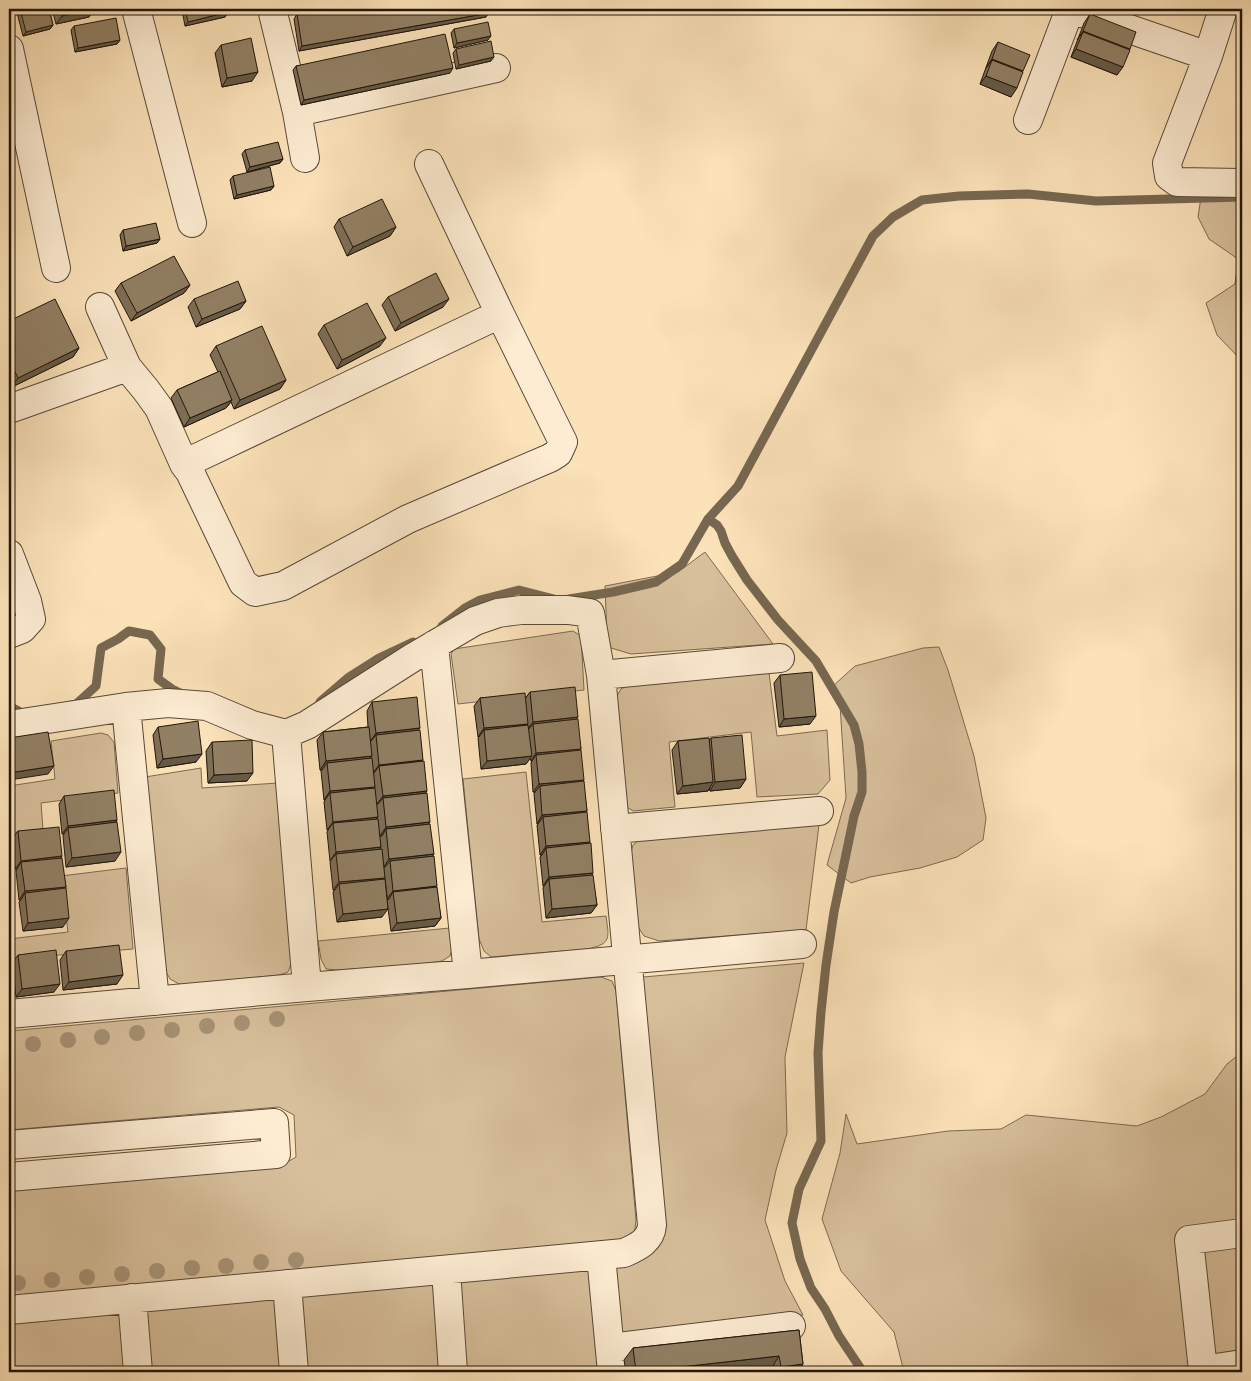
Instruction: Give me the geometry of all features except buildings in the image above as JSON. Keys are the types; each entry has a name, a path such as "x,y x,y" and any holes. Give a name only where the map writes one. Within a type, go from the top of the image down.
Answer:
{"street":[{"path":"136,9 192,223"},
{"path":"272,9 297,112 305,158"},
{"path":"1028,120 1070,9 1208,56"},
{"path":"1223,9 1208,56 1167,163 1169,176 1177,182 1242,183"},
{"path":"9,49 56,268"},
{"path":"297,112 496,68"},
{"path":"100,308 127,367 159,408 184,464 190,472 243,583 254,592 283,586 408,519 550,458 558,453 563,442 429,164"},
{"path":"184,464 500,314"},
{"path":"9,409 127,367"},
{"path":"9,554 27,601 20,627"},
{"path":"9,725 126,707 168,704 207,706 252,725 286,734 308,725 434,645 476,621 498,613 528,610 568,610 590,614 601,675 652,1231 639,1246 624,1253 601,1256 9,1310"},
{"path":"434,645 468,974"},
{"path":"601,675 780,658"},
{"path":"126,707 155,1002"},
{"path":"286,734 307,987"},
{"path":"615,829 819,811"},
{"path":"9,1014 802,944"},
{"path":"9,1145 274,1124 276,1154 9,1178"},
{"path":"1242,1233 1189,1240 1203,1370 1242,1364"},
{"path":"601,1256 611,1360 791,1326"},
{"path":"446,1270 453,1372"},
{"path":"287,1284 294,1372"},
{"path":"132,1298 138,1372"}],"shaded area":[{"path":"1202,191 1242,192 1242,361 1217,335 1206,303 1235,284 1238,259 1209,239 1198,217"},
{"path":"705,552 773,644 631,654 611,648 607,638 605,586 678,572"},
{"path":"573,631 581,636 584,690 458,704 451,654 454,649"},
{"path":"939,647 948,670 974,756 986,818 983,840 957,857 920,868 870,877 851,883 827,865 846,798 840,705 833,686 855,666 923,648"},
{"path":"769,673 777,736 827,730 830,780 818,794 757,797 751,732 669,742 675,807 633,811 624,805 615,699 621,689 629,685"},
{"path":"101,733 108,735 114,742 118,793 41,803 43,829 9,833 9,786 55,779 51,741"},
{"path":"201,768 202,788 278,783 291,964 288,972 279,975 181,985 170,979 165,970 145,777"},
{"path":"526,772 542,922 606,916 608,935 605,942 601,945 587,949 491,957 484,951 479,939 463,779"},
{"path":"819,825 806,930 659,941 644,936 635,922 631,852 633,845 638,841"},
{"path":"126,868 133,949 11,959 9,939 68,932 61,876"},
{"path":"450,928 453,945 450,956 442,961 337,970 326,969 321,959 318,941"},
{"path":"804,963 785,1057 787,1133 776,1170 765,1220 785,1281 803,1315 622,1337 616,1265 658,1240 643,977"},
{"path":"601,977 612,981 616,991 636,1220 634,1236 622,1245 9,1298 9,1190 284,1164 296,1157 294,1115 279,1107 9,1130 9,1031"},
{"path":"1242,1052 1242,1372 904,1372 894,1332 841,1271 822,1219 840,1153 846,1114 857,1144 948,1131 1001,1129 1026,1115 1137,1126 1161,1117 1205,1094 1227,1064"},
{"path":"583,1267 595,1273 605,1372 9,1372 9,1321"}],"waterway":[{"path":"569,599 613,592 656,582 682,564 708,519 738,486 873,236 893,217 922,200 959,196 1028,194 1096,201 1242,197"},
{"path":"708,519 717,525 721,531 725,543 747,580 778,620 816,661 854,725 859,744 862,792 854,816 834,912 821,1012 818,1053 821,1141 799,1189 792,1223 800,1259 811,1288 863,1372"},
{"path":"442,626 465,608 480,600 519,590 554,599"},
{"path":"72,705 75,705 96,686 101,648 129,631 150,635 161,649 158,679 184,695"},
{"path":"320,702 349,677 379,658 413,642"},
{"path":"9,706 26,715"}]}
